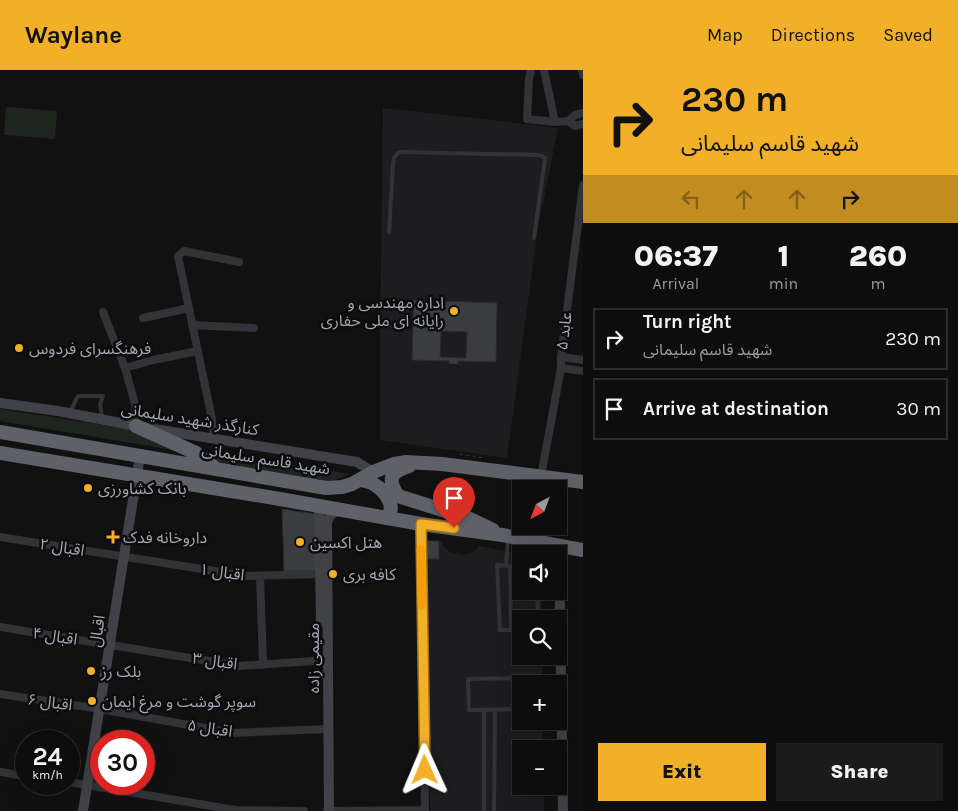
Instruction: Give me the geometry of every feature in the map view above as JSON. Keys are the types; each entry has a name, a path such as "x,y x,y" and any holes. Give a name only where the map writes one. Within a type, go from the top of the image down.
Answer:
{"highway":[{"path":"136,426 196,453 216,469"},
{"name":"شهید قاسم سلیمانی","path":"0,432 326,488 342,487 360,480 373,472 394,464 406,462 474,467 583,482"},
{"path":"0,453 421,524 559,545"},
{"path":"420,463 406,466 392,476 393,489 398,496 468,518 506,536"},
{"path":"360,480 374,484 388,497 391,508 386,518"},
{"path":"567,547 583,550"}],"main road":[{"name":"کنارگذر شهید سلیمانی","path":"0,403 357,462 373,472"},
{"name":"اقبال","path":"83,811 140,456"},
{"path":"319,506 324,574"},
{"path":"328,811 325,729 324,574 327,522 330,516 338,509"},
{"path":"560,600 562,811"},
{"path":"323,811 325,729"}],"street":[{"path":"531,70 527,119 555,122 568,121 575,115 583,113"},
{"path":"544,70 555,122"},
{"path":"582,70 583,75"},
{"path":"568,121 575,126 583,124"},
{"name":"عابد ۵","path":"541,476 561,368 583,185"},
{"path":"214,438 212,419 178,256 184,251 239,262"},
{"path":"573,260 583,262"},
{"path":"143,318 189,308"},
{"path":"103,312 125,368 135,404 136,426"},
{"path":"192,325 254,328"},
{"path":"125,368 198,351"},
{"path":"561,357 583,360"},
{"path":"561,368 583,371"},
{"path":"328,811 425,811 421,524"},
{"name":"اقبال ۲","path":"0,537 124,557"},
{"name":"اقبال ۱","path":"124,557 246,576 324,574"},
{"path":"260,576 263,664"},
{"name":"اقبال ۴","path":"0,627 110,644"},
{"name":"اقبال ۳","path":"110,644 239,666 324,660"},
{"name":"اقبال ۶","path":"0,694 100,709"},
{"name":"اقبال ۵","path":"100,709 233,733 325,729"},
{"path":"0,772 15,774"},
{"path":"80,784 235,810 304,811"}],"lane":[{"path":"389,232 393,164 394,158 398,153 538,155 544,158 534,238"},
{"path":"70,414 78,396 103,396 100,404 103,420"},
{"path":"506,536 508,566 512,630 500,630 497,565 508,566 512,566"},
{"path":"521,678 520,709 495,710 469,710 468,679 521,678"},
{"path":"484,710 484,811"},
{"path":"494,811 495,710"}],"path":[{"path":"461,454 470,456"},
{"path":"452,508 458,472"}],"shaded area":[{"path":"6,107 57,111 55,139 4,135"},
{"name":"اداره مهندسی و رایانه ای ملی حفاری","path":"383,108 558,128 537,234 507,458 380,440"},
{"path":"0,409 147,432 179,451 0,421"},
{"path":"202,451 350,474 331,482 219,462"},
{"path":"439,541 442,541 444,547 450,552 463,555 475,551 479,546 512,552 512,600 542,600 542,610 512,610 512,665 542,665 543,675 512,675 512,730 543,730 543,740 512,740 512,795 544,795 544,811 430,811 427,559"}],"building":[{"path":"414,300 497,303 496,362 458,361 458,364 449,364 449,361 412,360","holes":["441,331 467,332 466,358 440,357"]},
{"name":"هتل اکسین","path":"282,509 316,514 316,571 284,571"},
{"path":"427,541 439,541 439,559 427,559"}],"slow traffic":[{"path":"421,549 422,605"}],"place":[{"name":"اداره مهندسی و رایانه ای ملی حفاری","path":"454,311"},
{"name":"فرهنگسرای فردوس","path":"19,348"},
{"name":"بانک کشاورزی","path":"88,488"},
{"name":"داروخانه فدک","path":"113,537"},
{"name":"هتل اکسین","path":"300,542"},
{"name":"کافه بری","path":"333,574"},
{"name":"بلک رز","path":"91,671"},
{"name":"سوپر گوشت و مرغ ایمان","path":"92,701"}],"route":[{"path":"425,770 421,524 454,528"}]}
